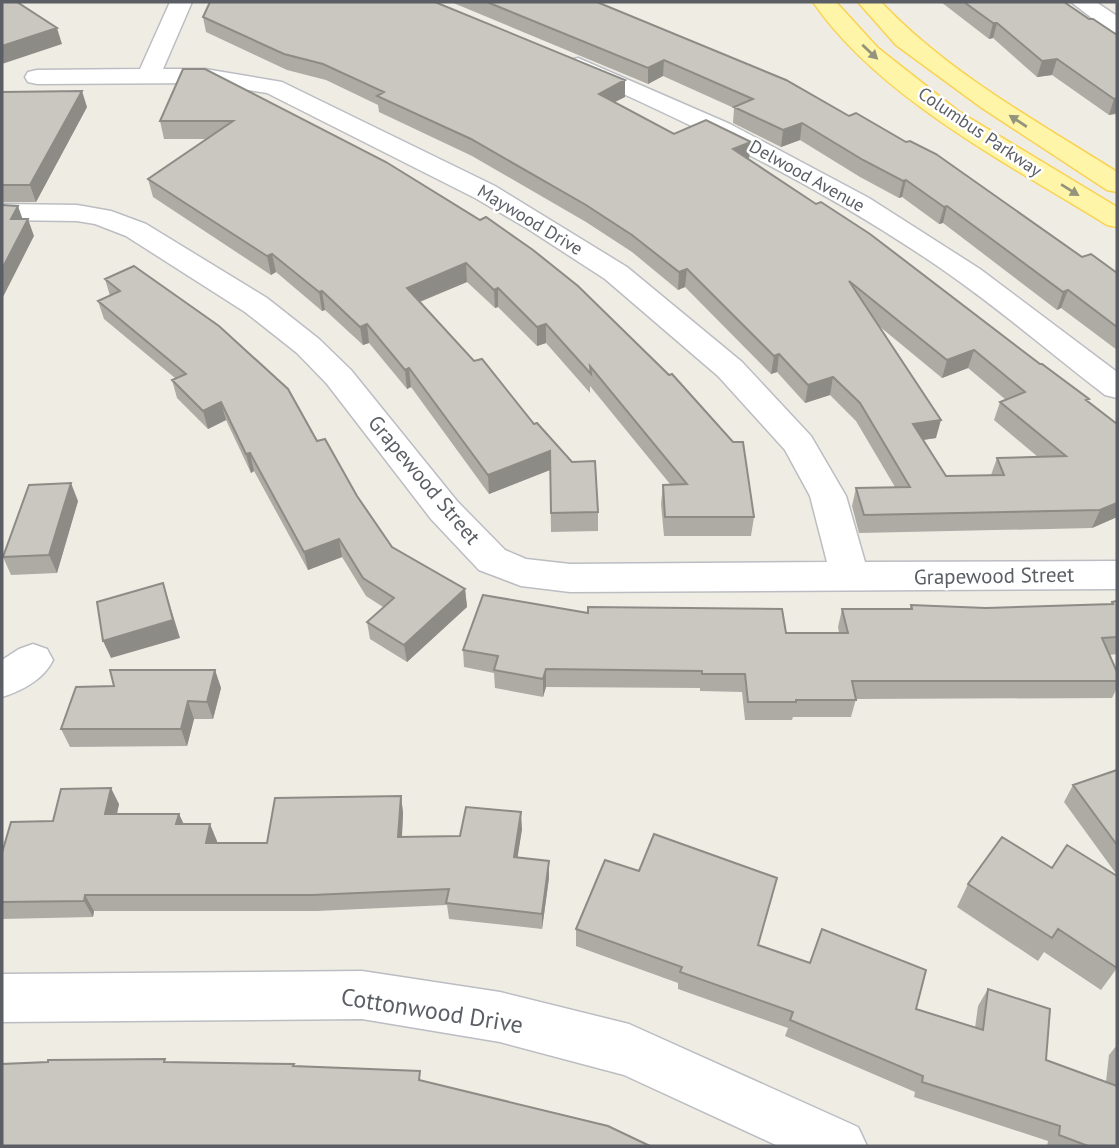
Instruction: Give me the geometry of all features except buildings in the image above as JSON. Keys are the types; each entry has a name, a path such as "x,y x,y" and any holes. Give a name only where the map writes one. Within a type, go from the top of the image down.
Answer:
{"main road":[{"name":"Columbus Parkway","path":"824,2 870,53 949,116 1117,219"},
{"name":"Columbus Parkway","path":"869,2 904,40 991,103 1117,184"}],"street":[{"path":"150,76 153,62 181,2"},
{"path":"1082,2 1117,26"},
{"name":"Delwood Avenue","path":"555,55 653,97 843,193 948,261 1117,387"},
{"name":"Maywood Drive","path":"37,78 205,76 273,87 485,191 616,273 730,369 799,444 828,496 850,578"},
{"name":"Grapewood Street","path":"2,212 102,216 136,230 256,305 308,346 339,377 444,510 492,560 520,572 570,578 1117,575"},
{"name":"Cottonwood Drive","path":"2,998 362,995 500,1017 629,1050 839,1146"}]}
